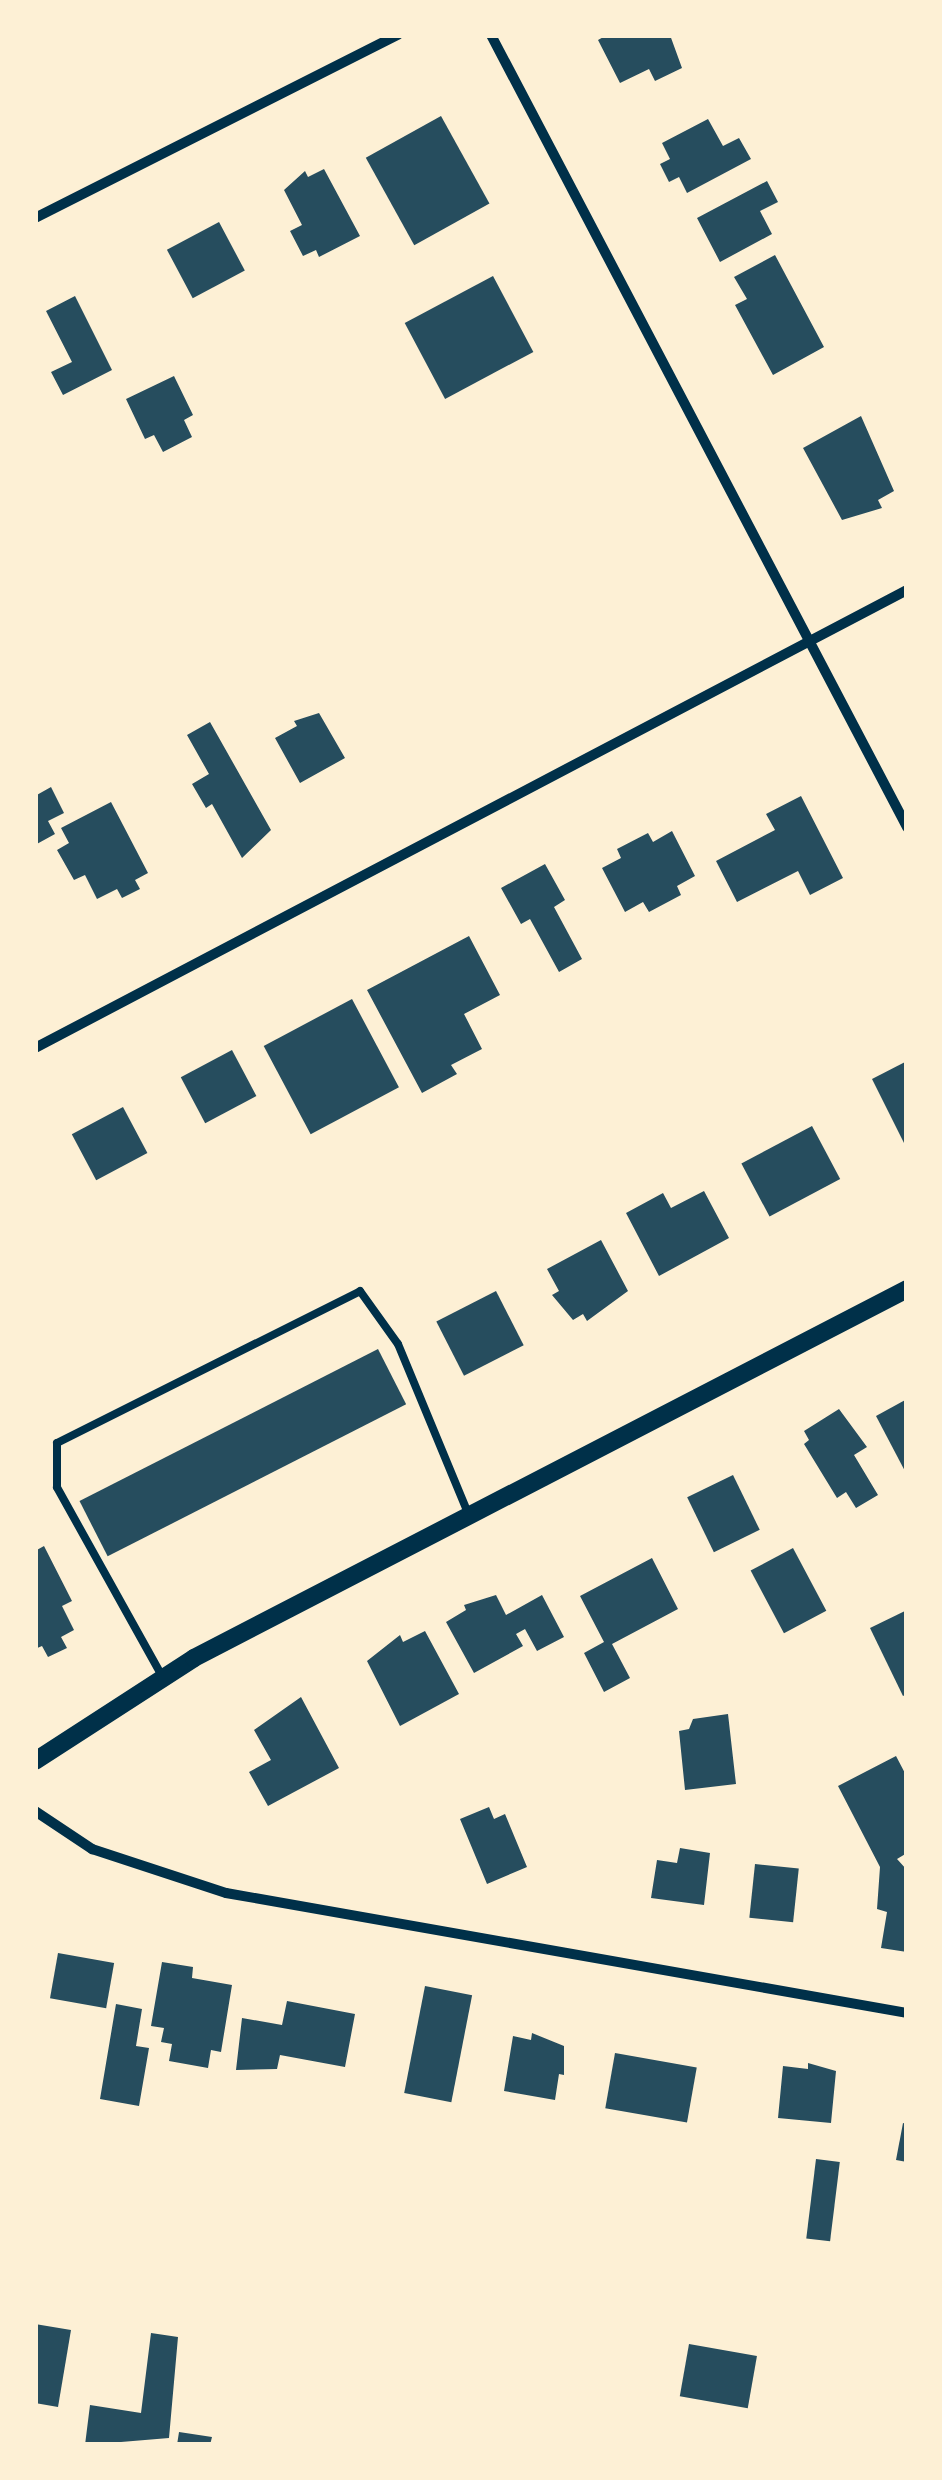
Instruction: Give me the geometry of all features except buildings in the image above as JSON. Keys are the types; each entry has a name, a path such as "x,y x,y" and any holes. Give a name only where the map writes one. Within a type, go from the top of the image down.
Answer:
{"street":[{"path":"35,218 398,35"},
{"path":"491,35 907,827"},
{"path":"35,1048 907,590"},
{"path":"35,1761 162,1676 907,1289"},
{"path":"35,1812 92,1849 226,1893 907,2013"}],"lane":[{"path":"162,1676 57,1487 57,1443 360,1291 398,1344 470,1515"}]}
